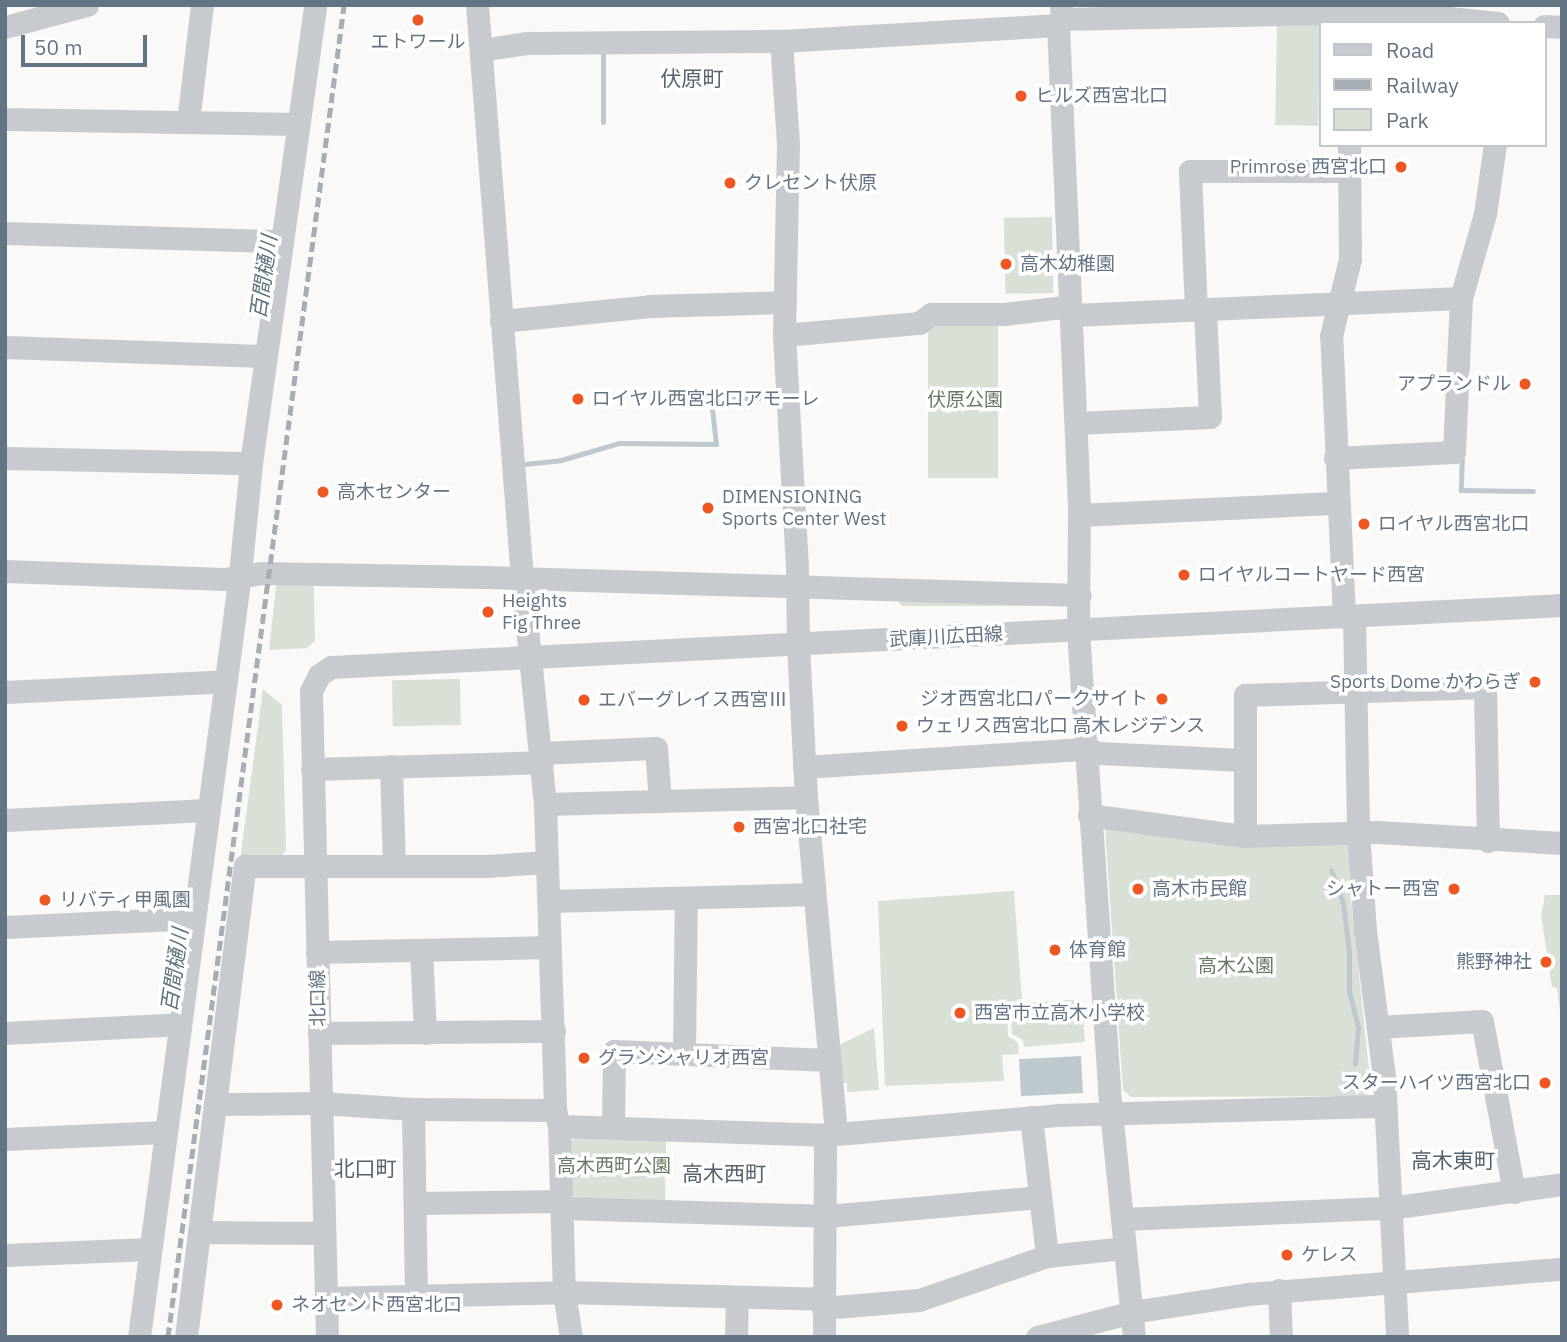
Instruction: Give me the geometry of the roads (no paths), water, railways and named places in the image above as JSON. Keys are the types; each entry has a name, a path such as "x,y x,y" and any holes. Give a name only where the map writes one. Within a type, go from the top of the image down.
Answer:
{"street":[{"path":"5,27 87,5"},
{"path":"188,122 202,5"},
{"path":"139,1337 240,575 251,463 315,5"},
{"path":"477,5 522,578 545,804 564,1292 571,1337"},
{"path":"481,50 527,44 780,41 1060,17 1342,15 1478,21"},
{"path":"1060,17 1079,515 1079,631 1111,1113 1134,1337"},
{"path":"780,41 788,144 784,335 797,588 797,645 806,797 829,1060 830,1134 824,1337"},
{"path":"5,119 297,124"},
{"path":"1349,147 1350,259 1331,335 1335,458 1337,503 1357,692 1358,832 1365,930 1386,1106 1397,1337"},
{"path":"1335,458 1454,452 1461,298 1485,214 1495,147"},
{"path":"1076,423 1210,417 1190,171 1350,170"},
{"path":"5,233 281,241"},
{"path":"784,335 919,323 931,314 1200,310 1461,298"},
{"path":"501,321 650,306 785,302"},
{"path":"5,347 267,356"},
{"path":"5,458 251,463"},
{"path":"1079,515 1337,503"},
{"path":"5,571 224,579 240,575 522,578 1080,595"},
{"name":"武庫川広田線","path":"331,667 1562,606"},
{"name":"北口線","path":"327,1337 313,865 311,691 319,675 331,667"},
{"path":"5,692 226,681"},
{"path":"1245,836 1245,695 1485,687 1488,841"},
{"path":"312,768 391,766 656,748 660,801"},
{"path":"804,767 1086,749 1099,753 1243,760"},
{"path":"391,766 394,865"},
{"path":"545,804 806,797"},
{"path":"5,820 208,810"},
{"path":"1090,815 1245,836 1358,832 1562,843"},
{"path":"186,1337 245,866 486,866 547,862"},
{"path":"549,901 814,894"},
{"path":"684,1053 686,898"},
{"path":"5,927 193,918"},
{"path":"317,952 550,947"},
{"path":"421,950 425,1033"},
{"path":"1378,1027 1482,1021 1514,1192"},
{"path":"5,1033 180,1024"},
{"path":"318,1033 554,1031"},
{"path":"612,1126 614,1051 829,1060"},
{"path":"215,1104 321,1103 557,1118 612,1126 830,1134 1031,1117 1386,1106"},
{"path":"414,1109 416,1296"},
{"path":"1031,1117 1047,1256"},
{"path":"5,1139 165,1132"},
{"path":"1122,1219 1390,1208 1562,1184"},
{"path":"415,1203 561,1205 827,1216 1039,1197"},
{"path":"199,1232 324,1233"},
{"path":"326,1298 564,1292 737,1297 823,1303 919,1300 1047,1256 1124,1248"},
{"path":"5,1255 150,1249"},
{"path":"1037,1337 1132,1312 1279,1290 1562,1269"},
{"path":"1279,1290 1281,1337"},
{"path":"736,1337 737,1297"}],"waterway":[{"path":"603,49 603,122"},
{"path":"525,464 561,460 619,443 716,444 711,400 777,397"},
{"path":"1462,455 1461,490 1533,491"},
{"path":"1331,870 1343,903 1349,952 1349,991 1358,1028 1355,1064"}],"railway":[{"path":"168,1337 344,5"}],"place":[{"name":"エトワール","path":"418,20"},
{"name":"ヒルズ西宮北口","path":"1021,96"},
{"name":"Primrose 西宮北口","path":"1401,167"},
{"name":"クレセント伏原","path":"730,183"},
{"name":"高木幼稚園","path":"1006,264"},
{"name":"アプランドル","path":"1525,384"},
{"name":"ロイヤル西宮北口アモーレ","path":"578,399"},
{"name":"高木センター","path":"323,492"},
{"name":"DIMENSIONING Sports Center West","path":"708,508"},
{"name":"ロイヤル西宮北口","path":"1364,524"},
{"name":"ロイヤルコートヤード西宮","path":"1184,575"},
{"name":"Heights Fig Three","path":"488,612"},
{"name":"Sports Dome かわらぎ","path":"1535,682"},
{"name":"ジオ西宮北口パークサイト","path":"1162,699"},
{"name":"エバーグレイス西宮Ⅲ","path":"584,700"},
{"name":"ウェリス西宮北口 高木レジデンス","path":"902,726"},
{"name":"西宮北口社宅","path":"739,827"},
{"name":"高木市民館","path":"1138,889"},
{"name":"シャトー西宮","path":"1454,889"},
{"name":"リバティ甲風園","path":"45,900"},
{"name":"体育館","path":"1055,950"},
{"name":"熊野神社","path":"1546,962"},
{"name":"西宮市立高木小学校","path":"960,1013"},
{"name":"グランシャリオ西宮","path":"584,1058"},
{"name":"スターハイツ西宮北口","path":"1545,1083"},
{"name":"ケレス","path":"1287,1255"},
{"name":"ネオセント西宮北口","path":"277,1305"}],"district":[{"name":"伏原町","path":"692,78"},
{"name":"高木東町","path":"1453,1160"},
{"name":"北口町","path":"365,1168"},
{"name":"高木西町","path":"724,1173"}],"water label":[{"name":"百間樋川","path":"263,277"},
{"name":"百間樋川","path":"174,970"}],"park label":[{"name":"伏原公園","path":"965,400"},
{"name":"高木公園","path":"1236,966"},
{"name":"高木西町公園","path":"614,1166"}]}
